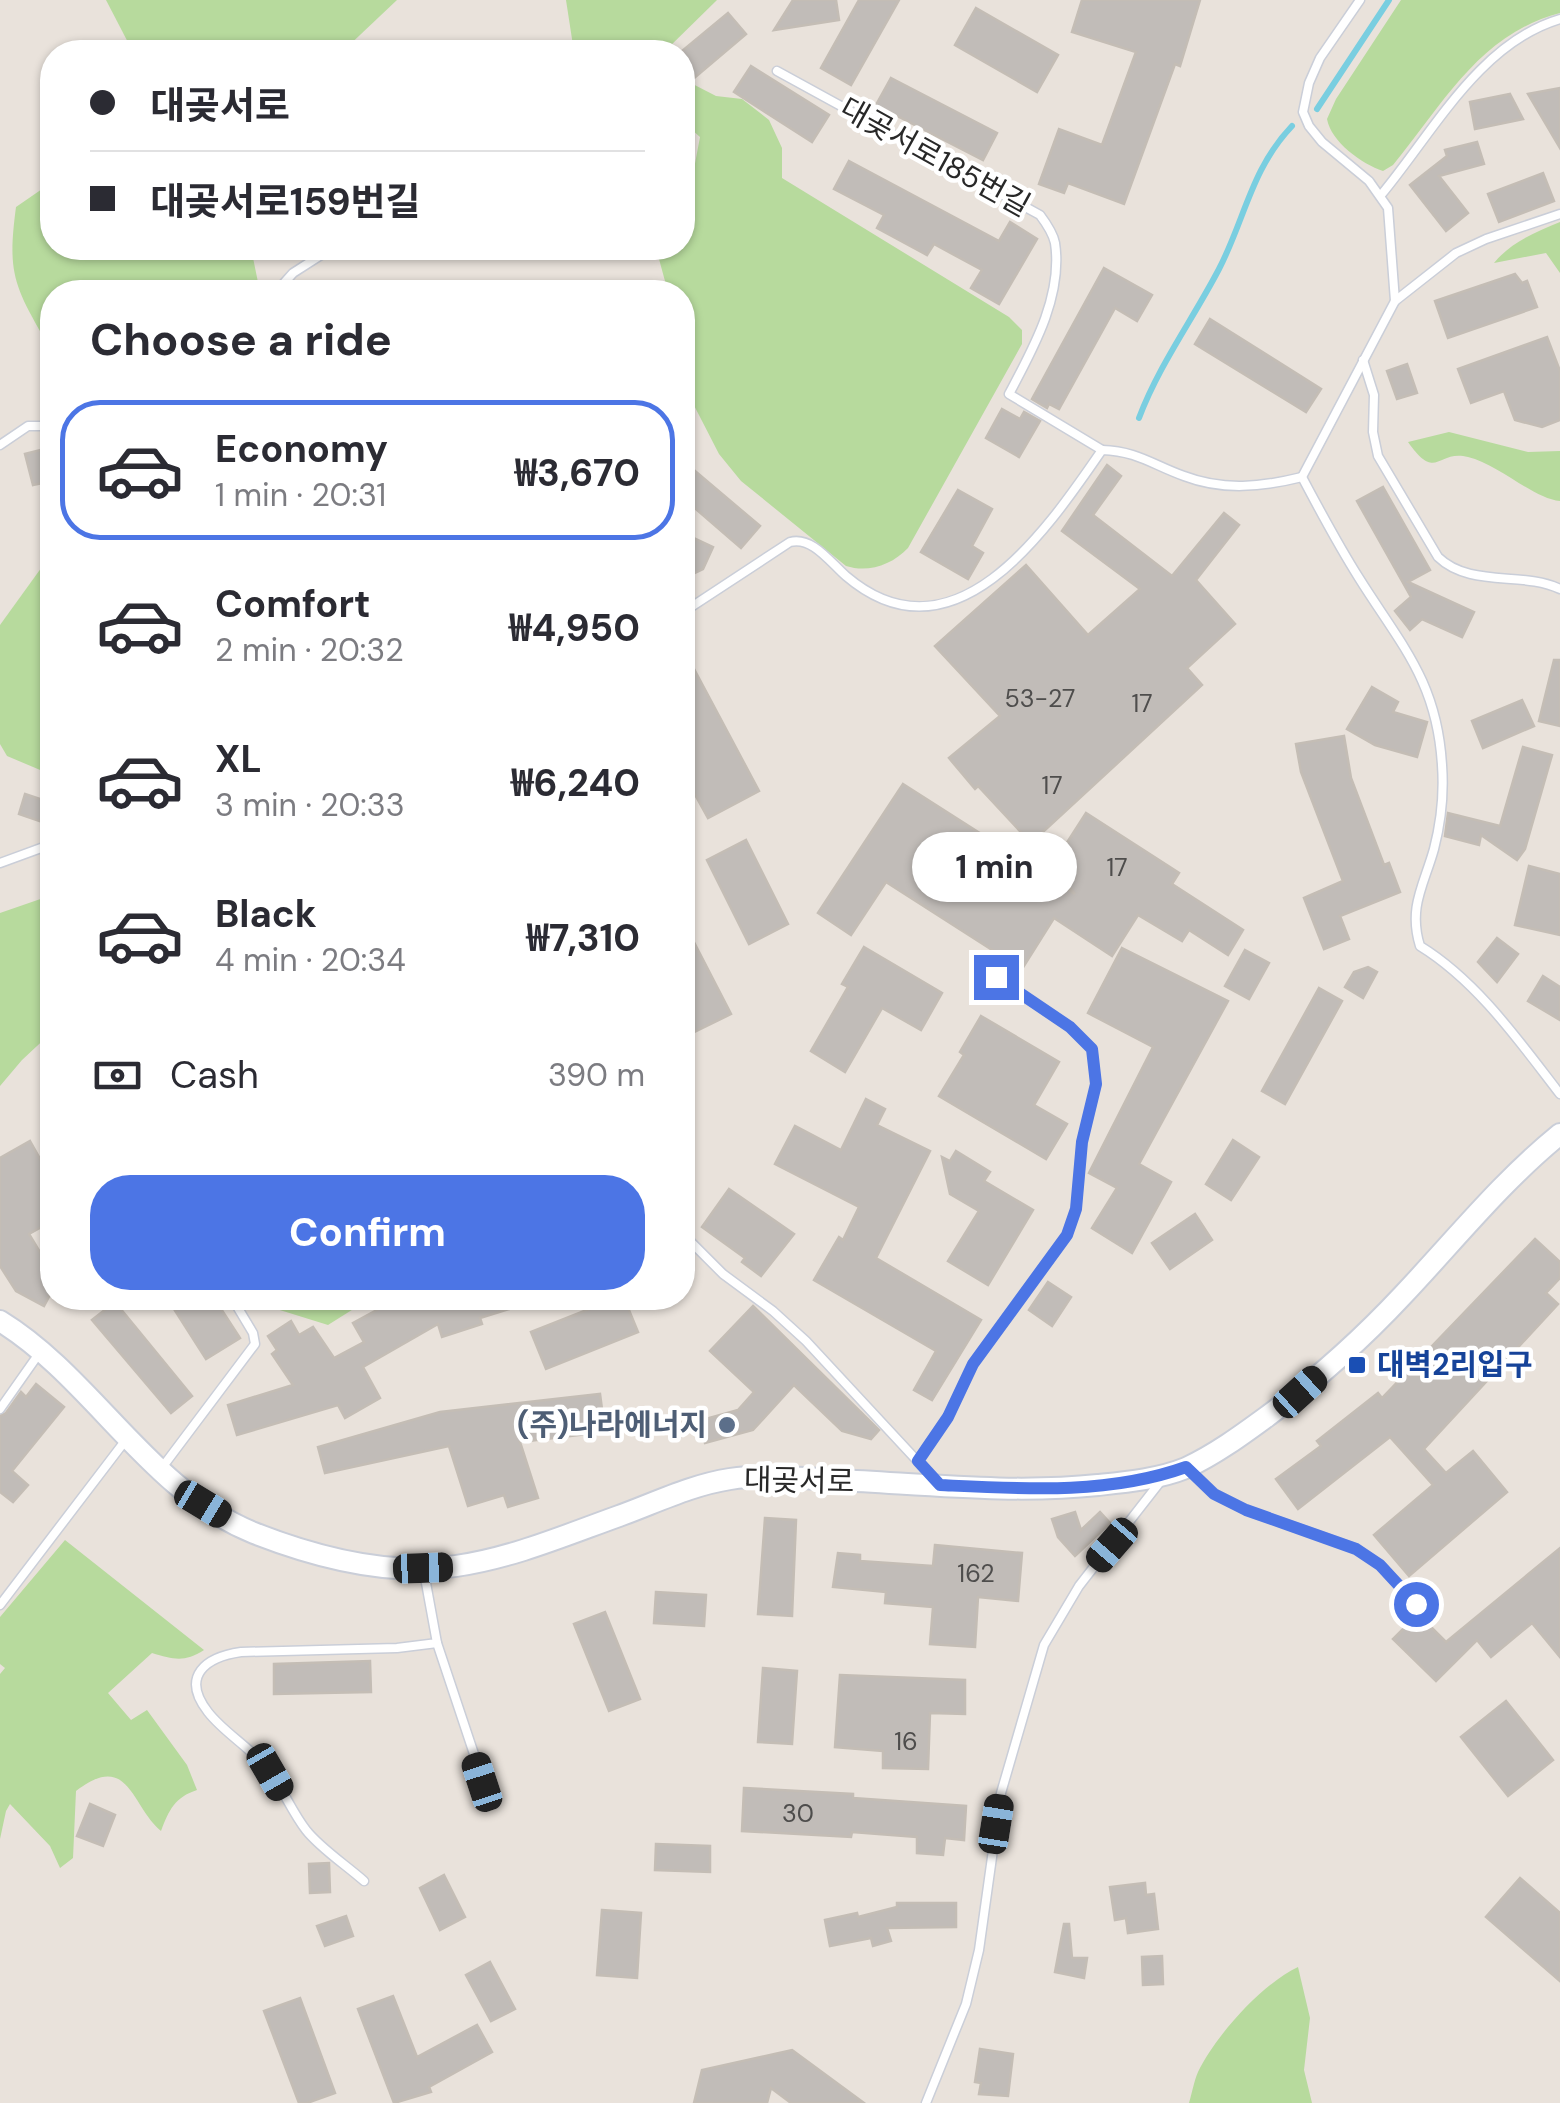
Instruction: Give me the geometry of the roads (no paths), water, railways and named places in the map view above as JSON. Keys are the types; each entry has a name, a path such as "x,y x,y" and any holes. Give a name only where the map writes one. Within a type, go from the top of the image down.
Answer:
{"street":[{"name":"대곶서로","path":"0,1320 27,1337 161,1469 203,1504 247,1530 300,1550 360,1564 454,1566 518,1552 692,1488 731,1479 1071,1488 1166,1475 1230,1444 1300,1392 1403,1295 1497,1190 1560,1134"}],"lane":[{"path":"1360,0 1320,58 1308,83 1304,112 1322,142 1370,181 1381,195 1391,226 1395,301"},
{"path":"1381,195 1469,83 1512,44 1560,19"},
{"name":"대곶서로185번길","path":"777,71 1040,214 1055,238 1051,296 1038,340 1010,394 1102,450 1126,450 1181,476 1210,484 1265,486 1302,477"},
{"path":"1560,214 1456,253 1395,301 1302,477 1338,545 1418,666 1439,731 1442,806 1413,924 1420,946 1467,983 1560,1094"},
{"path":"287,280 313,260"},
{"path":"1363,360 1374,394 1373,432 1378,456 1438,558 1446,565 1474,574 1544,581 1560,589"},
{"path":"0,445 28,426 40,426"},
{"path":"695,605 800,539 858,585 889,602 932,606 947,603 981,586 1039,538 1102,450"},
{"path":"0,863 40,848"},
{"path":"918,1461 948,1417 973,1364 1067,1235 1076,1209 1082,1142 1096,1084 1092,1049 1070,1027 996,977"},
{"path":"695,1246 806,1342 940,1485"},
{"path":"161,1469 255,1344 239,1310"},
{"path":"0,1410 41,1352"},
{"path":"0,1605 128,1438"},
{"path":"1186,1467 1214,1494 1246,1510 1356,1549 1380,1565 1416,1604"},
{"path":"926,2103 966,2004 1002,1793 1044,1645 1063,1610 1166,1475"},
{"path":"423,1568 437,1643 482,1782"},
{"path":"364,1881 315,1841 270,1772 210,1714 199,1696 202,1666 216,1656 241,1652 380,1649 437,1643"}],"waterway":[{"path":"1317,109 1389,0"},
{"path":"1139,418 1166,361 1219,269 1267,159 1292,126"}],"place":[{"name":"대벽2리입구","path":"1357,1365"},
{"name":"(주)나라에너지","path":"727,1425"}]}
